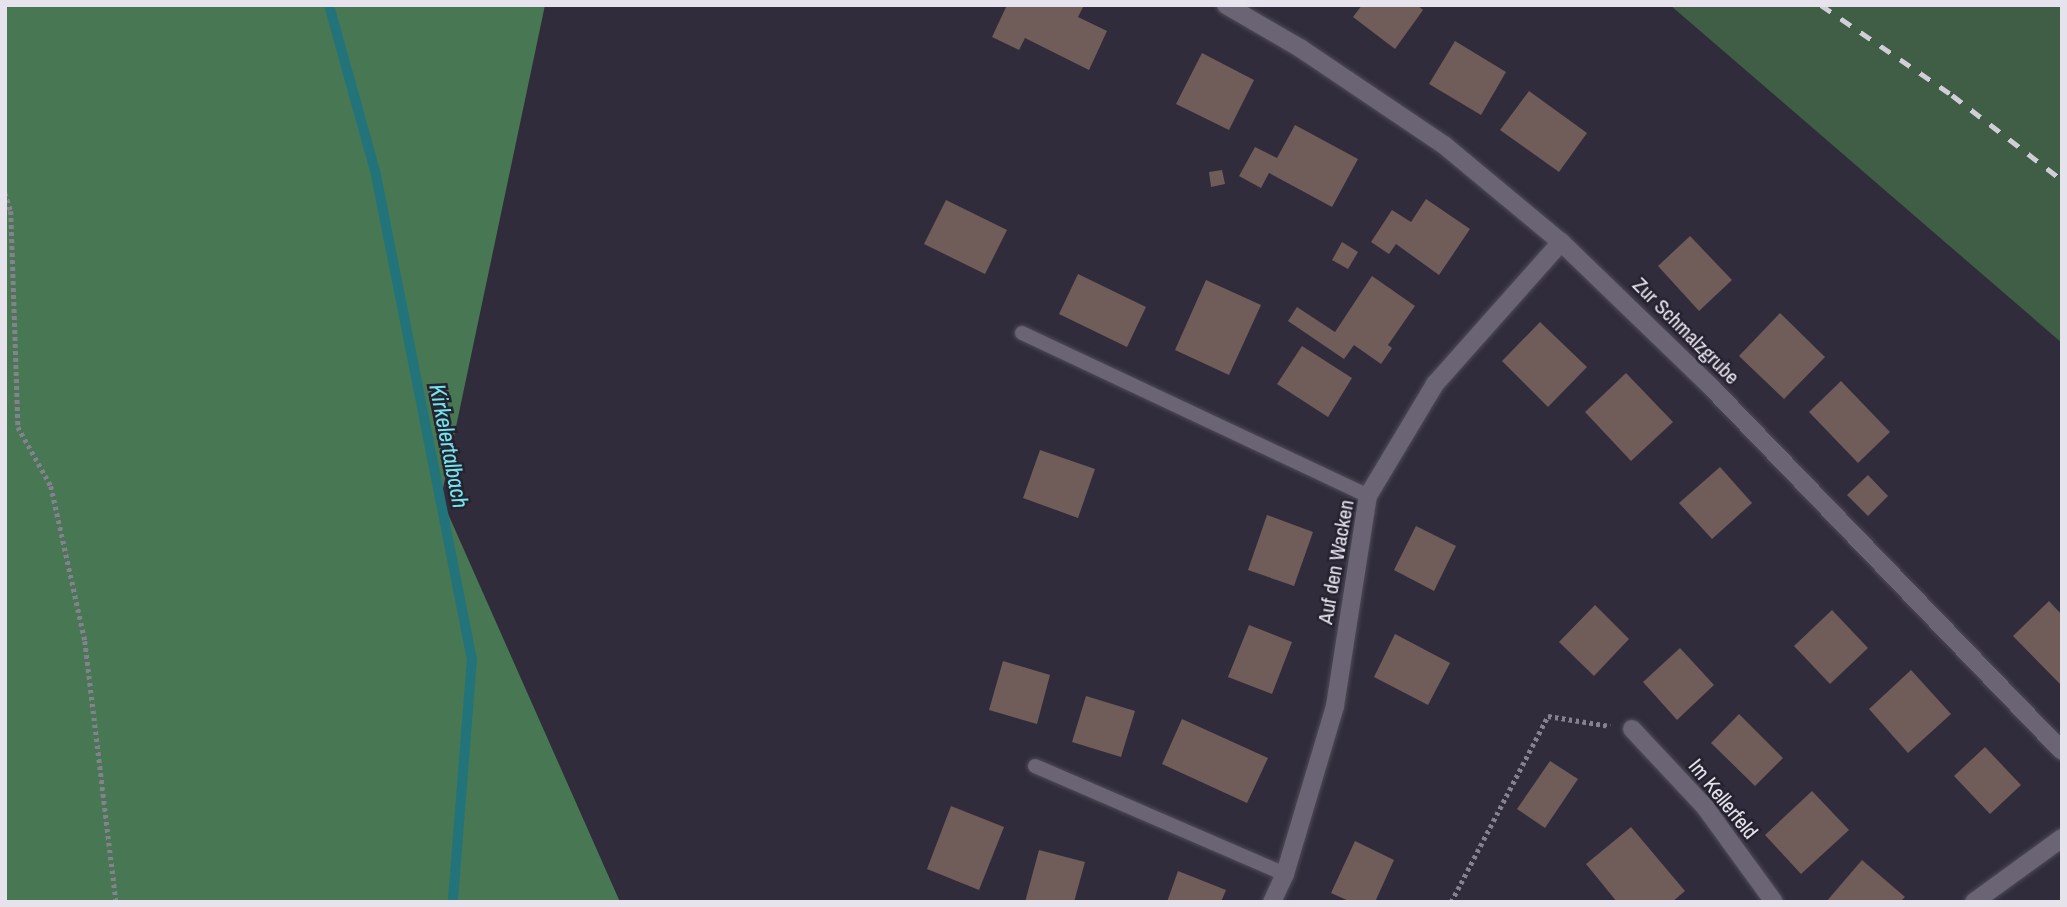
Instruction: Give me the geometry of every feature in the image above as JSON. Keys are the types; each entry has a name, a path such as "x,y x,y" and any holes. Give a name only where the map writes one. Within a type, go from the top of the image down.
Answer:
{"street":[{"name":"Zur Schmalzgrube","path":"1226,5 1300,48 1433,138 1561,242 1702,379 2062,751"},
{"name":"Auf den Wacken","path":"1272,902 1285,874 1335,706 1368,496 1435,384 1561,242"},
{"name":"Im Kellerfeld","path":"1632,729 1705,807 1774,902"},
{"path":"1974,902 2062,838"}],"lane":[{"path":"1022,333 1368,496"},
{"path":"1035,766 1285,874"}],"path":[{"path":"5,193 10,211 18,427 51,486 85,641 116,902"},
{"path":"1451,902 1548,716 1632,729"}],"green space":[{"path":"5,5 545,5 441,498 620,902 5,902"},
{"path":"1670,5 2062,5 2062,343"}],"building":[{"path":"1007,5 1084,5 1078,17 1107,31 1089,70 1025,38 1019,50 992,37"},
{"path":"1362,5 1417,5 1423,10 1395,49 1353,17"},
{"path":"1455,41 1506,72 1481,115 1429,84"},
{"path":"1202,53 1254,80 1229,130 1176,104"},
{"path":"1529,91 1587,133 1559,172 1500,130"},
{"path":"1295,125 1358,159 1332,207 1269,173 1261,188 1239,176 1255,147 1277,158"},
{"path":"1222,170 1225,184 1211,187 1209,172"},
{"path":"1426,199 1470,229 1439,275 1396,244 1389,254 1371,242 1392,210 1411,222"},
{"path":"946,200 1007,230 985,274 924,244"},
{"path":"1690,236 1732,280 1699,311 1658,266"},
{"path":"1342,242 1358,252 1348,269 1332,260"},
{"path":"1078,274 1146,307 1127,347 1059,314"},
{"path":"1372,276 1415,306 1388,345 1392,348 1381,364 1354,345 1344,359 1288,321 1297,307 1335,332"},
{"path":"1206,280 1261,305 1229,375 1175,350"},
{"path":"1780,313 1825,357 1784,399 1739,356"},
{"path":"1540,322 1587,367 1548,407 1502,361"},
{"path":"1302,346 1352,378 1328,417 1277,384"},
{"path":"1626,373 1673,422 1631,461 1585,412"},
{"path":"1841,381 1890,432 1858,463 1809,412"},
{"path":"1040,450 1095,469 1078,518 1023,498"},
{"path":"1720,467 1752,503 1712,539 1679,503"},
{"path":"1868,475 1888,496 1868,516 1847,495"},
{"path":"1267,515 1313,532 1294,586 1248,570"},
{"path":"1416,526 1456,546 1434,591 1394,570"},
{"path":"2049,601 2062,615 2062,686 2013,636"},
{"path":"1595,605 1629,639 1594,676 1559,642"},
{"path":"1832,610 1868,648 1830,684 1794,646"},
{"path":"1249,625 1292,642 1272,694 1228,677"},
{"path":"1395,634 1450,663 1428,705 1374,677"},
{"path":"1680,648 1714,685 1677,720 1643,682"},
{"path":"1003,661 1050,675 1037,724 989,710"},
{"path":"1911,670 1951,714 1908,753 1869,709"},
{"path":"1086,696 1135,711 1121,757 1072,742"},
{"path":"1739,714 1783,758 1755,786 1711,743"},
{"path":"1182,719 1268,758 1247,803 1162,764"},
{"path":"1985,747 2021,785 1990,814 1954,776"},
{"path":"1550,761 1578,779 1545,828 1517,809"},
{"path":"1812,791 1849,830 1801,874 1765,835"},
{"path":"951,806 1004,827 979,890 927,869"},
{"path":"1631,827 1685,891 1672,902 1617,902 1586,864"},
{"path":"1355,841 1394,860 1375,902 1351,902 1331,893"},
{"path":"1039,850 1085,862 1074,902 1025,902"},
{"path":"1862,860 1905,897 1900,902 1826,902"},
{"path":"1178,871 1226,890 1221,902 1167,902"}],"waterway":[{"name":"Kirkelertalbach","path":"329,5 376,175 472,658 453,902"}],"railway":[{"path":"1821,5 1952,95 2062,180"}]}
